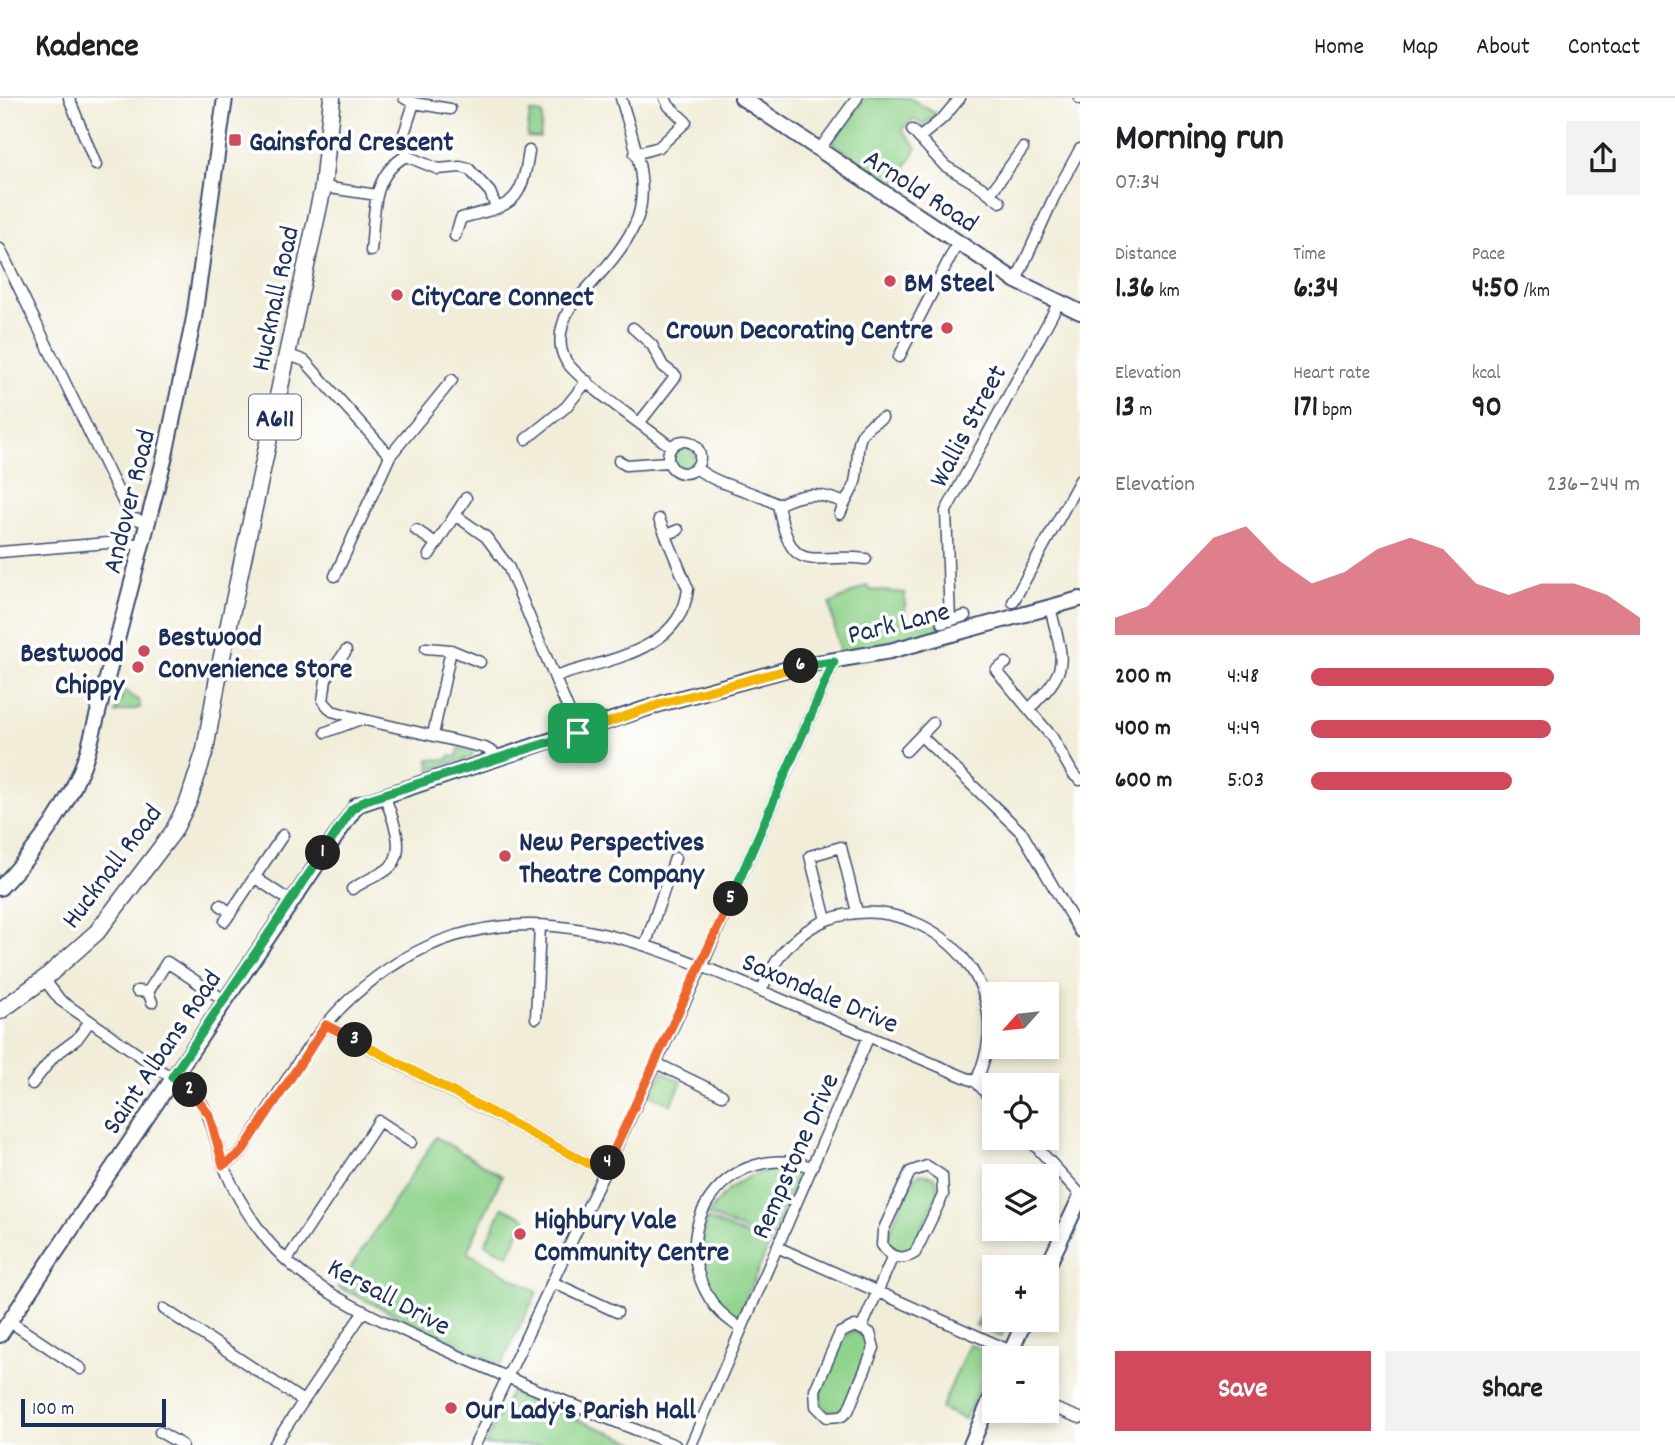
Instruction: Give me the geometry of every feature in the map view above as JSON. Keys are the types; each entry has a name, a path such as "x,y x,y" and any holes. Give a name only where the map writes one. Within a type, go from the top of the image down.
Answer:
{"main road":[{"name":"Hucknall Road","path":"0,1011 44,979 97,932 173,832 189,800 205,750 221,660 289,355 323,187 332,98"}],"street":[{"path":"69,98 96,164"},
{"name":"Andover Road","path":"0,888 52,825 82,771 164,460 194,318 225,98"},
{"path":"404,98 415,103 450,109"},
{"path":"621,98 642,189 636,223 569,309 563,322 561,348 566,360 587,381 671,447"},
{"path":"635,154 659,148 686,122 669,106 665,98"},
{"name":"Arnold Road","path":"742,98 1016,281 1080,312"},
{"path":"819,150 857,98"},
{"path":"960,98 943,118 915,134 945,166 1000,202"},
{"path":"405,156 403,137 415,103"},
{"path":"990,194 1023,148"},
{"path":"1016,281 1080,149"},
{"path":"455,236 461,218 517,197 524,187 529,151"},
{"path":"1006,152 1017,159"},
{"path":"371,251 377,195 385,170 405,156"},
{"path":"405,156 438,169 469,169 490,192 496,206"},
{"path":"1069,169 1080,176"},
{"path":"323,187 377,195"},
{"path":"899,356 958,242"},
{"path":"0,249 131,518 147,522"},
{"name":"Wallis Street","path":"965,616 946,622 946,511 1059,302"},
{"path":"632,328 652,345 663,366 676,376 640,422"},
{"path":"289,355 305,361 390,456"},
{"path":"335,576 390,456 452,380"},
{"path":"526,439 566,407 587,381"},
{"path":"840,514 855,482 858,442 871,424 882,418"},
{"path":"684,441 694,444 700,458 696,468 683,473 674,470 668,462 671,447 684,441"},
{"path":"619,461 626,465 668,462"},
{"path":"696,468 721,484 761,495 778,505 785,538 798,555 821,560 843,556 866,559"},
{"path":"1013,602 1080,480"},
{"path":"778,505 796,496 811,493 845,503"},
{"path":"429,555 466,498"},
{"path":"455,515 486,537 508,566 578,733"},
{"path":"555,677 606,662 662,637 686,601 688,589 659,519"},
{"path":"416,530 437,544"},
{"path":"666,535 678,530"},
{"path":"0,552 120,542 141,545"},
{"name":"Park Lane","path":"366,800 578,733 663,703 799,666 890,651 1080,599"},
{"path":"1029,709 1054,686 1061,665 1050,607"},
{"path":"426,648 451,650 480,662"},
{"path":"433,735 451,650"},
{"path":"352,667 343,655 326,679 323,701 332,711 485,748 494,753 496,759"},
{"path":"475,1445 702,966 834,662"},
{"path":"1006,663 996,670 1052,737 1073,774 1080,780"},
{"path":"326,732 361,719"},
{"path":"906,751 933,723"},
{"path":"921,736 1022,833 1080,932"},
{"path":"352,889 387,870 398,853 398,841 384,794"},
{"name":"Saint Albans Road","path":"0,1335 352,809 366,800"},
{"path":"220,905 228,917 283,835"},
{"path":"826,920 810,856 841,847 858,912"},
{"path":"646,943 675,858"},
{"path":"365,866 369,878"},
{"path":"254,877 290,901"},
{"path":"761,991 786,948 826,920 858,912 884,913 911,919 937,932 956,948 974,973 985,1001 989,1029 985,1058 976,1082"},
{"path":"536,1018 540,925"},
{"name":"Saxondale Drive","path":"223,1165 241,1153 326,1025 349,1000 382,973 425,949 480,930 540,925 592,931 646,943 976,1082 982,1088"},
{"path":"152,1002 142,991 167,962 224,1000"},
{"name":"Kersall Drive","path":"44,979 60,1000 188,1088 204,1105 213,1126 223,1165 254,1223 287,1260 329,1293 506,1379 675,1445"},
{"path":"32,1084 54,1056 77,1039 90,1021"},
{"path":"326,1025 604,1172"},
{"name":"Rempstone Drive","path":"691,1445 869,1037"},
{"path":"656,1063 723,1095"},
{"path":"287,1260 379,1121 411,1142"},
{"path":"1039,1150 1080,1196 1053,1255"},
{"path":"741,1329 711,1302 702,1284 694,1247 700,1214 720,1186 754,1166 777,1160 812,1167"},
{"path":"918,1167 937,1170 944,1186 943,1195 919,1247 908,1257 892,1256 886,1252 881,1238 905,1180 918,1167"},
{"path":"777,1247 990,1346"},
{"path":"862,1327 892,1256"},
{"path":"552,1282 617,1312"},
{"path":"164,1309 303,1401"},
{"path":"274,1445 364,1311"},
{"path":"9,1321 81,1369"},
{"path":"855,1325 862,1327 874,1341 874,1348 848,1411 842,1416 827,1417 816,1406 815,1390 841,1333 855,1325"},
{"path":"1059,1410 1080,1418"},
{"path":"971,1445 982,1419"},
{"path":"160,1432 181,1445"}],"green space":[{"path":"865,98 910,98 936,114 923,125 914,119 902,129 917,148 894,186 832,142"},
{"path":"530,112 543,114 540,138 527,137"},
{"path":"684,446 692,449 695,457 692,465 684,468 676,465 673,457 676,449"},
{"path":"867,585 870,590 905,593 905,622 938,617 939,629 887,646 840,655 830,604"},
{"path":"121,688 139,701 140,708 115,713 122,697 119,696"},
{"path":"459,748 473,752 472,757 430,770 429,759 448,760 449,756 457,757"},
{"path":"662,1072 682,1082 671,1105 651,1095"},
{"path":"436,1137 502,1176 467,1252 537,1292 501,1365 338,1287"},
{"path":"780,1167 802,1169 770,1242 708,1215 738,1183 758,1173"},
{"path":"920,1173 935,1177 939,1191 913,1246 907,1251 897,1252 888,1245 888,1240 906,1196"},
{"path":"503,1207 526,1218 508,1255 485,1244"},
{"path":"707,1219 769,1245 737,1319 717,1298 706,1274 702,1248"},
{"path":"982,1311 982,1329 976,1326"},
{"path":"854,1331 866,1337 868,1349 845,1405 837,1411 828,1411 821,1404 820,1394 843,1338"},
{"path":"990,1332 1003,1332 1001,1337"},
{"path":"969,1344 982,1350 982,1380 965,1419 941,1409"},
{"path":"510,1393 642,1445 485,1445"}],"place":[{"name":"Gainsford Crescent","path":"235,140"},
{"name":"BM Steel","path":"890,281"},
{"name":"CityCare Connect","path":"397,295"},
{"name":"Crown Decorating Centre","path":"947,328"},
{"name":"Bestwood Convenience Store","path":"144,651"},
{"name":"Bestwood Chippy","path":"138,667"},
{"name":"New Perspectives Theatre Company","path":"505,856"},
{"name":"Highbury Vale Community Centre","path":"520,1234"},
{"name":"Our Lady's Parish Hall","path":"451,1408"}],"route":[{"path":"834,662 702,966 604,1172 326,1025 241,1153 223,1165 210,1116 204,1105 188,1088 172,1077 352,809 366,800 578,733 663,703 799,666 834,662"}]}
